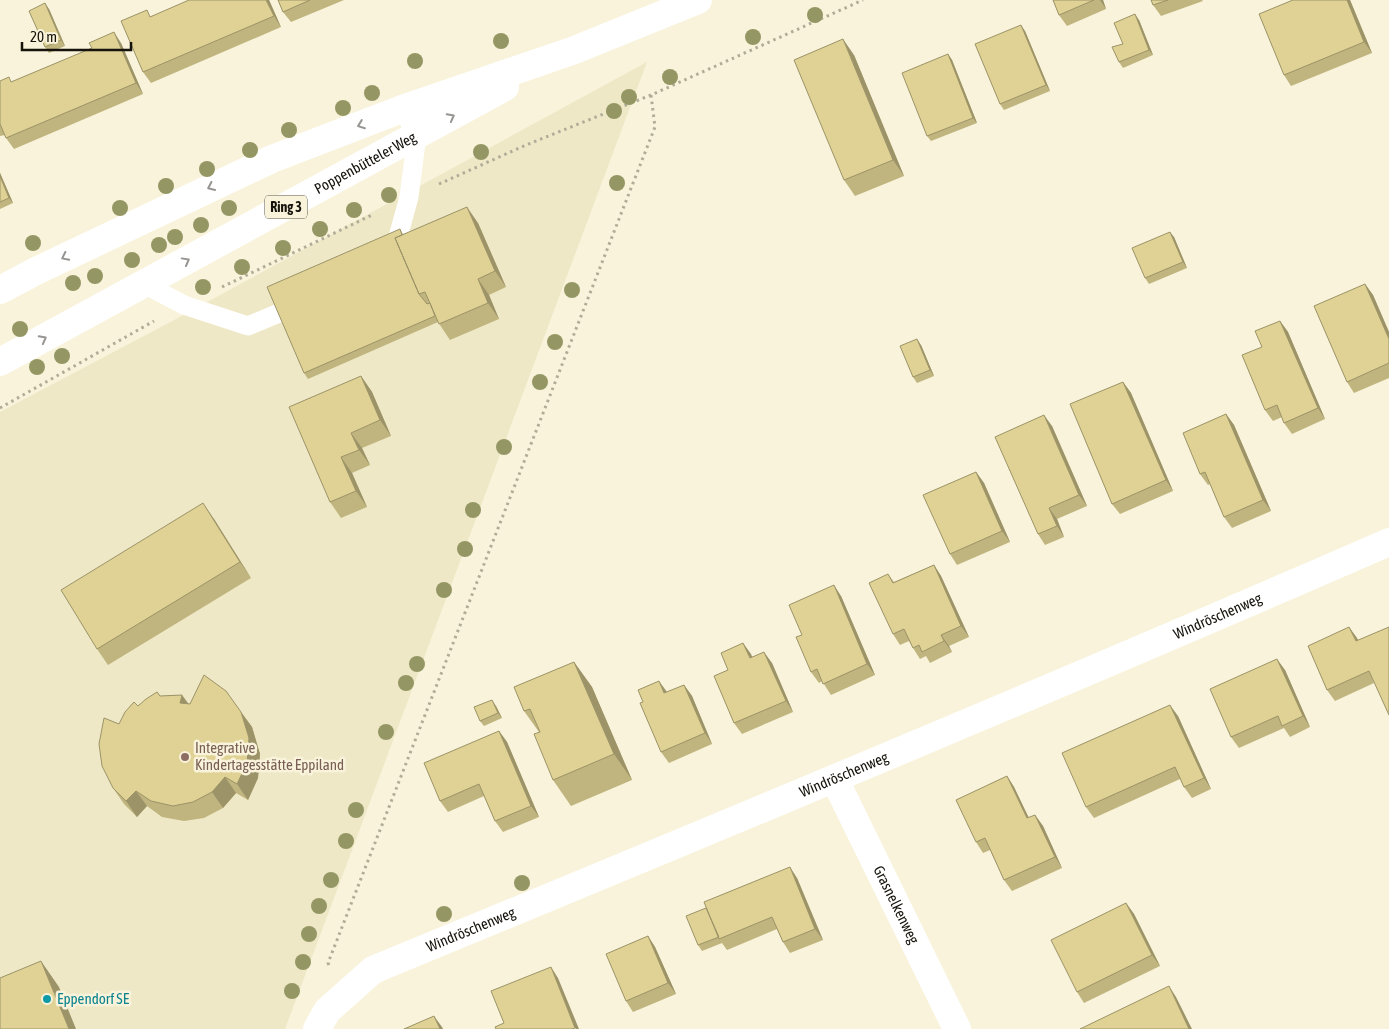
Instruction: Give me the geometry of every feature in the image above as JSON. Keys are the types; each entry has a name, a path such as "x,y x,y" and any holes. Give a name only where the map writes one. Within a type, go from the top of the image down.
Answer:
{"street":[{"name":"Poppenbütteler Weg","path":"0,290 272,159 402,109 572,51 698,0"},
{"name":"Poppenbütteler Weg","path":"0,362 572,51"},
{"name":"Windröschenweg","path":"317,1029 327,1011 373,970 834,780 1389,542"},
{"name":"Grasnelkenweg","path":"834,780 957,1029"}],"lane":[{"path":"398,237 409,197 417,135 402,109"},
{"path":"144,284 184,305 248,326 280,313"}],"path":[{"path":"344,995 328,963 655,127 651,95"}],"shaded area":[{"path":"647,62 285,1029 0,1029 0,412 178,318"}],"building":[{"path":"189,0 266,0 274,16 143,72 121,21 147,10 150,17"},
{"path":"278,0 310,0 283,12"},
{"path":"1053,0 1094,0 1059,15"},
{"path":"1151,0 1168,0 1153,5"},
{"path":"1293,0 1347,0 1364,42 1284,75 1259,14"},
{"path":"45,3 61,40 45,47 29,11"},
{"path":"1135,14 1149,50 1119,62 1112,47 1123,44 1114,23"},
{"path":"1021,25 1046,85 1000,104 975,44"},
{"path":"114,32 136,83 6,138 0,124 0,81 9,77 11,82 92,48 89,43"},
{"path":"843,39 893,160 844,180 794,60"},
{"path":"948,54 973,118 927,136 902,73"},
{"path":"0,176 9,198 0,202"},
{"path":"467,207 495,271 478,279 488,303 439,324 425,292 419,294 395,238"},
{"path":"400,229 402,235 395,238 419,294 427,304 430,303 435,316 304,373 267,287"},
{"path":"1170,232 1183,262 1145,278 1132,248"},
{"path":"1365,284 1389,339 1389,363 1347,382 1314,306"},
{"path":"1280,321 1318,408 1284,423 1277,405 1265,410 1242,355 1262,347 1255,331"},
{"path":"917,339 930,370 913,377 900,346"},
{"path":"361,376 380,420 351,433 359,450 341,457 356,491 330,502 289,407"},
{"path":"1123,382 1166,480 1112,504 1070,404"},
{"path":"1226,414 1263,500 1224,517 1205,472 1200,474 1183,433"},
{"path":"1044,415 1079,495 1049,508 1057,526 1038,534 995,437"},
{"path":"976,472 1002,531 950,554 923,495"},
{"path":"203,503 240,562 97,649 61,590"},
{"path":"934,565 961,626 941,635 944,641 922,652 919,645 913,648 904,629 893,634 869,583 888,574 893,583"},
{"path":"834,585 867,664 823,684 817,669 811,672 796,637 802,635 789,605"},
{"path":"1349,627 1356,641 1389,627 1389,715 1369,671 1327,690 1308,646"},
{"path":"743,643 750,658 764,652 786,701 734,723 714,676 728,670 721,653"},
{"path":"1277,659 1303,716 1282,726 1278,716 1231,737 1210,689"},
{"path":"574,662 614,754 553,780 534,734 540,732 530,709 524,711 514,687"},
{"name":"Integrative Kindertagesstätte Eppiland","path":"204,675 226,691 241,712 249,738 247,763 237,784 225,777 212,792 193,802 173,806 151,801 136,791 126,801 113,788 102,766 99,744 104,718 119,724 125,712 134,702 138,706 157,692 160,696 182,695 180,703 190,704"},
{"path":"659,681 664,693 684,685 705,733 661,752 640,703 643,702 638,690"},
{"path":"492,700 498,713 480,721 474,707"},
{"path":"1170,705 1204,778 1184,787 1175,767 1086,807 1062,753"},
{"path":"499,731 531,806 495,821 479,784 440,801 424,763"},
{"path":"1007,776 1027,818 1035,815 1055,857 1004,880 985,838 976,842 956,800"},
{"path":"790,867 815,929 783,942 772,917 719,939 704,902"},
{"path":"1126,903 1152,955 1077,992 1051,940"},
{"path":"706,908 719,937 698,945 686,916"},
{"path":"648,936 668,983 626,1001 606,954"},
{"path":"41,961 69,1029 0,1029 0,978"},
{"path":"551,967 575,1028 496,1029 495,1027 504,1023 491,991"},
{"path":"1169,986 1189,1029 1080,1029"},
{"path":"434,1016 440,1029 404,1029"}],"place":[{"name":"Integrative Kindertagesstätte Eppiland","path":"185,757"},
{"name":"Eppendorf SE","path":"47,999"}]}
